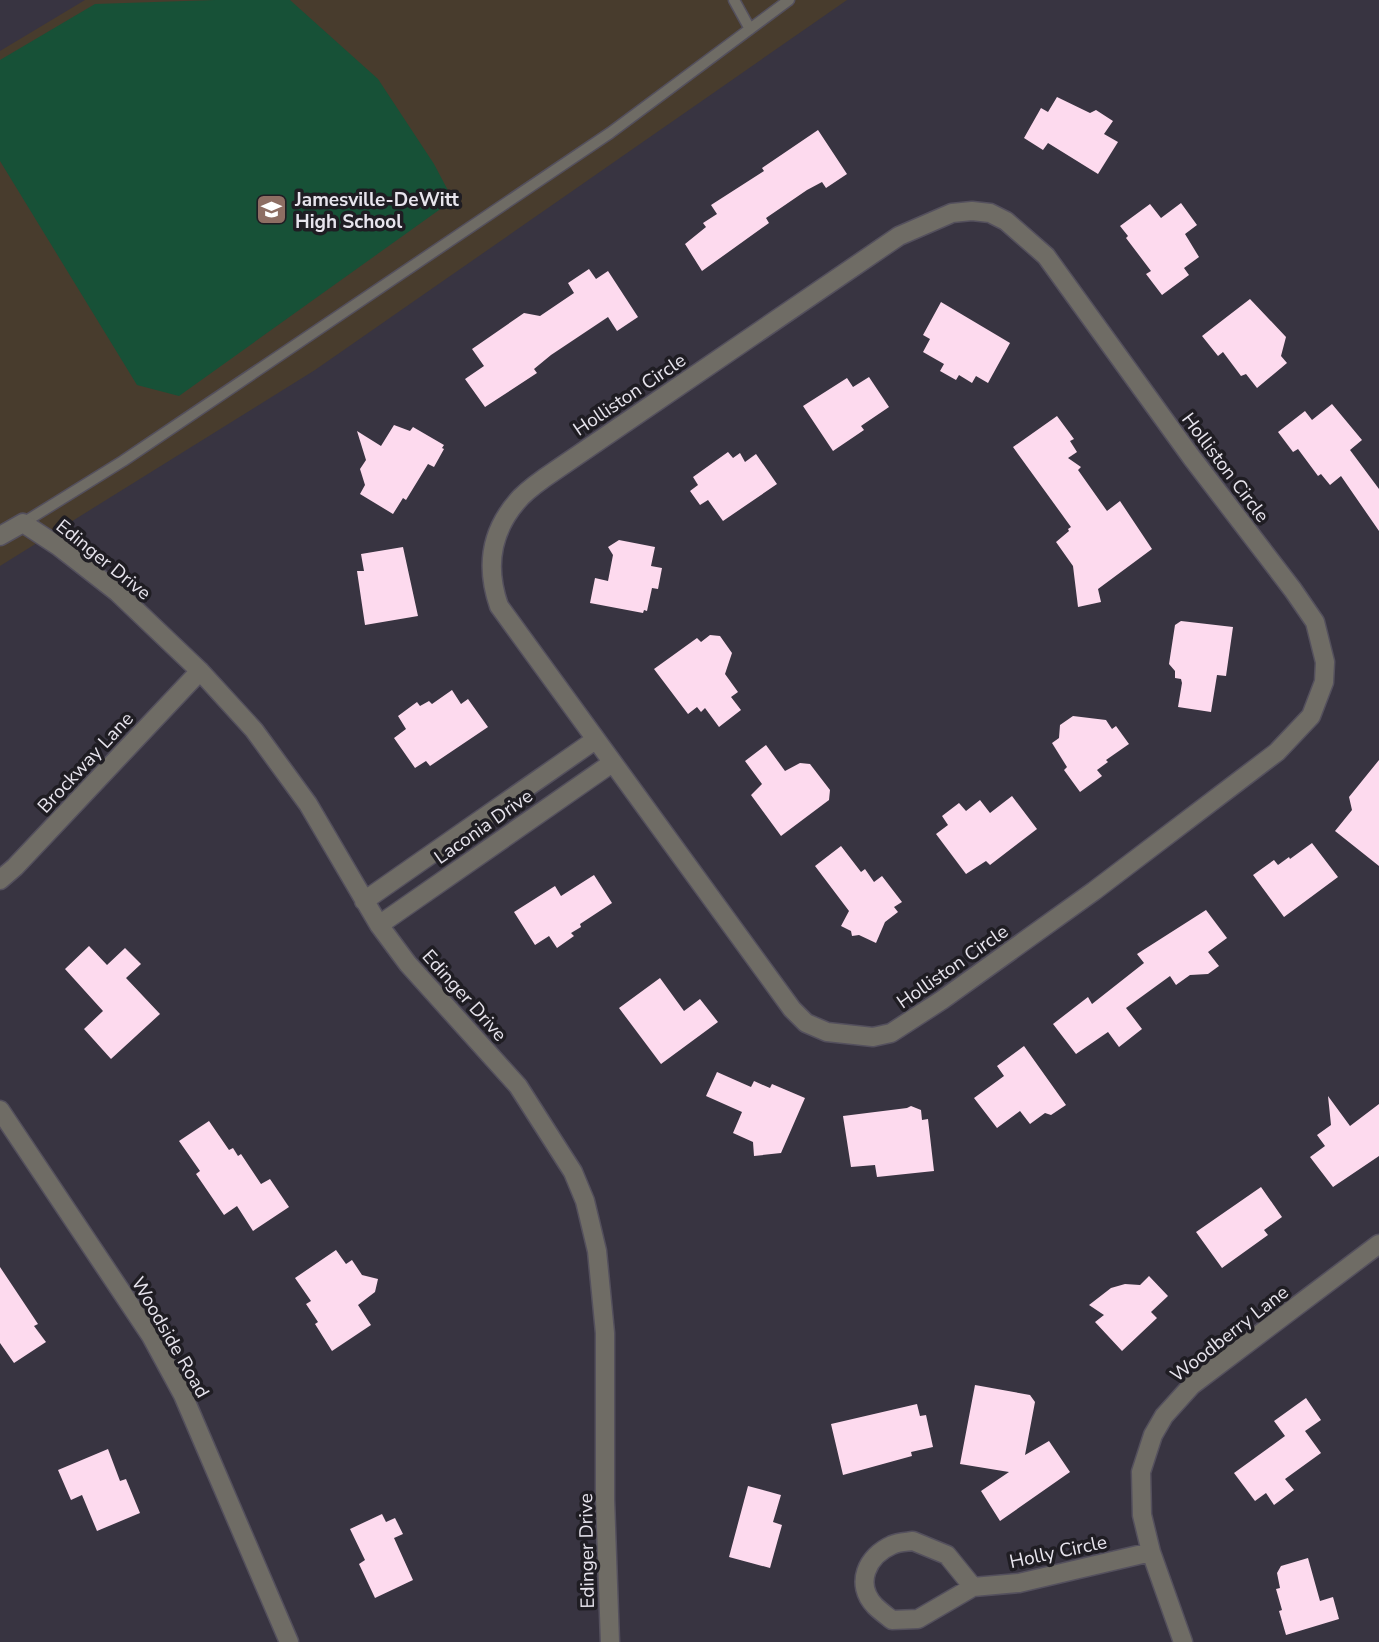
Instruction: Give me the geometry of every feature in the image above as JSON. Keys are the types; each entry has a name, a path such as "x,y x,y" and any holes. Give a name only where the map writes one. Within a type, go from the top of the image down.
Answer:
{"street":[{"name":"Holliston Circle","path":"952,213 990,213 1006,221 1046,256 1315,622 1325,662 1324,682 1311,716 1277,752 1094,891 953,992 891,1033 873,1037 827,1032 806,1023 792,1009 612,763 499,606 491,583 491,559 498,532 509,511 522,495 556,470 899,236 952,213"},
{"path":"0,536 23,523"},
{"name":"Edinger Drive","path":"23,523 58,546 117,592 200,671 254,730 308,804 379,925 408,964 518,1086 573,1172 585,1200 597,1251 606,1333 606,1499 610,1642"},
{"name":"Brockway Lane","path":"0,880 200,671"},
{"name":"Laconia Drive","path":"364,901 595,740"},
{"name":"Laconia Drive","path":"379,925 612,763"},
{"name":"Woodside Road","path":"0,1110 150,1336 183,1395 289,1642"},
{"name":"Woodberry Lane","path":"1183,1642 1151,1552 1142,1515 1141,1472 1153,1435 1164,1416 1192,1385 1379,1244"},
{"name":"Holly Circle","path":"973,1587 947,1555 913,1541 894,1543 876,1554 867,1567 863,1585 873,1605 892,1620 918,1619 973,1587 1019,1583 1151,1552"}],"lane":[{"path":"734,0 750,29"},
{"path":"23,523 123,461 610,133 789,0"}],"shaded area":[{"name":"Jamesville-DeWitt High School","path":"85,0 847,0 315,370 0,566 0,51"}],"green space":[{"path":"290,0 378,79 434,164 453,200 179,396 137,385 0,161 0,60 95,4"}],"building":[{"path":"1057,97 1090,113 1096,110 1113,121 1104,134 1118,142 1098,174 1048,143 1043,150 1024,138 1041,108 1048,112"},
{"path":"818,130 847,174 826,188 822,182 807,190 766,218 769,223 702,271 685,244 706,227 703,223 717,214 711,205 764,171 762,168"},
{"path":"1181,203 1197,225 1185,234 1199,257 1184,268 1189,275 1162,295 1146,274 1151,271 1120,226 1150,204 1161,218"},
{"path":"589,269 596,279 608,271 638,317 617,331 608,317 551,355 534,369 537,373 485,407 465,379 484,366 472,349 524,313 540,316 574,293 568,283"},
{"path":"1250,299 1286,337 1281,356 1287,363 1257,388 1246,374 1241,376 1223,352 1218,356 1202,336"},
{"path":"941,302 1010,343 988,383 976,376 972,383 959,375 956,380 940,371 944,364 923,352 930,339 923,335"},
{"path":"869,377 889,407 861,426 864,430 833,451 803,406 847,378 853,387"},
{"path":"1332,404 1362,440 1350,450 1379,489 1379,531 1341,476 1330,485 1321,474 1318,476 1298,449 1293,452 1278,432 1305,411 1312,420"},
{"path":"1057,416 1074,439 1070,441 1077,452 1068,458 1081,467 1078,470 1107,511 1120,501 1152,549 1098,589 1101,602 1078,607 1073,566 1056,542 1071,527 1013,447"},
{"path":"394,425 410,431 413,427 444,445 444,449 434,467 428,464 406,500 403,498 393,514 360,494 365,485 360,469 366,460 357,431 381,446"},
{"path":"728,452 733,458 740,453 745,462 756,454 777,484 723,521 708,500 700,505 690,491 698,485 693,477"},
{"path":"619,540 655,547 651,566 662,568 658,589 652,588 647,611 644,610 643,613 590,603 595,578 608,581 613,555 608,547"},
{"path":"403,547 418,616 365,625 357,571 364,571 361,554"},
{"path":"1181,621 1233,627 1226,676 1217,675 1211,712 1178,707 1182,683 1181,679 1175,678 1175,671 1169,664 1175,625"},
{"path":"710,635 720,636 732,653 725,674 738,692 731,697 741,710 719,727 705,708 701,712 697,707 688,714 654,669 697,638 701,642"},
{"path":"452,690 461,704 468,699 488,727 430,766 426,761 415,768 394,738 406,729 398,716 417,702 420,706 429,701 432,704"},
{"path":"1073,716 1106,720 1112,729 1116,726 1129,744 1106,760 1108,762 1097,770 1102,776 1080,792 1064,770 1067,767 1052,743 1059,738 1060,725"},
{"path":"766,745 785,771 800,763 810,764 830,790 829,800 781,836 751,795 762,784 745,761"},
{"path":"1379,760 1379,866 1335,831 1352,810 1349,797"},
{"path":"1012,796 1037,829 990,865 986,861 966,874 936,834 948,825 942,816 959,803 966,811 980,800 990,813"},
{"path":"1312,843 1338,877 1284,917 1253,875 1274,860 1278,865 1289,857 1290,859"},
{"path":"841,846 861,872 865,869 874,882 882,876 902,902 894,907 898,912 885,922 876,943 859,935 852,936 851,931 841,926 849,911 815,866"},
{"path":"594,875 612,903 580,924 581,927 571,933 574,936 557,948 549,936 535,945 514,912 555,886 561,896"},
{"path":"1206,910 1227,938 1208,952 1219,966 1208,974 1190,975 1176,985 1170,976 1126,1008 1142,1029 1119,1047 1108,1032 1076,1054 1053,1024 1088,997 1092,1004 1144,963 1137,954"},
{"path":"89,946 107,965 125,948 141,964 126,978 160,1014 111,1059 84,1029 103,1011 65,969"},
{"path":"660,978 684,1011 700,999 718,1022 661,1064 619,1008"},
{"path":"1024,1046 1066,1105 1051,1115 1045,1113 1030,1124 1020,1111 997,1128 974,1098 1004,1076 997,1066"},
{"path":"717,1072 751,1087 754,1081 770,1088 772,1084 805,1098 781,1153 754,1156 753,1142 733,1133 742,1112 706,1096"},
{"path":"1328,1096 1350,1126 1379,1104 1379,1156 1333,1187 1310,1157 1325,1146 1317,1135 1331,1125"},
{"path":"911,1106 921,1110 922,1120 928,1119 934,1171 877,1177 875,1165 851,1167 843,1116"},
{"path":"209,1121 229,1150 233,1148 238,1156 241,1154 261,1184 270,1179 289,1207 253,1231 237,1206 224,1215 196,1174 200,1171 179,1141"},
{"path":"1261,1187 1282,1217 1264,1230 1268,1235 1222,1268 1196,1232"},
{"path":"336,1250 346,1264 352,1260 362,1275 378,1279 375,1292 358,1305 371,1325 332,1351 306,1304 311,1301 295,1278"},
{"path":"0,1267 38,1324 34,1326 46,1342 14,1363 0,1343"},
{"path":"1149,1276 1168,1296 1151,1312 1157,1318 1122,1351 1095,1322 1104,1315 1089,1305 1111,1288 1125,1284 1140,1285"},
{"path":"975,1385 1030,1395 1035,1402 1025,1455 1049,1441 1070,1472 1000,1521 981,1491 1009,1472 960,1464"},
{"path":"1306,1398 1321,1420 1305,1431 1321,1453 1285,1479 1294,1490 1274,1505 1266,1493 1255,1501 1234,1473 1285,1436 1274,1421"},
{"path":"917,1404 920,1416 926,1415 933,1447 911,1452 912,1456 843,1475 831,1424"},
{"path":"108,1449 120,1481 126,1479 140,1513 97,1531 82,1495 71,1500 58,1470"},
{"path":"748,1486 781,1495 773,1522 782,1525 770,1568 729,1557"},
{"path":"382,1514 386,1522 395,1518 403,1534 394,1538 413,1580 375,1598 359,1564 365,1560 350,1529"},
{"path":"1308,1558 1320,1601 1333,1597 1339,1619 1286,1635 1279,1611 1282,1610 1276,1589 1280,1588 1277,1573 1281,1566"}],"place":[{"name":"Jamesville-DeWitt High School","path":"272,210"}]}
